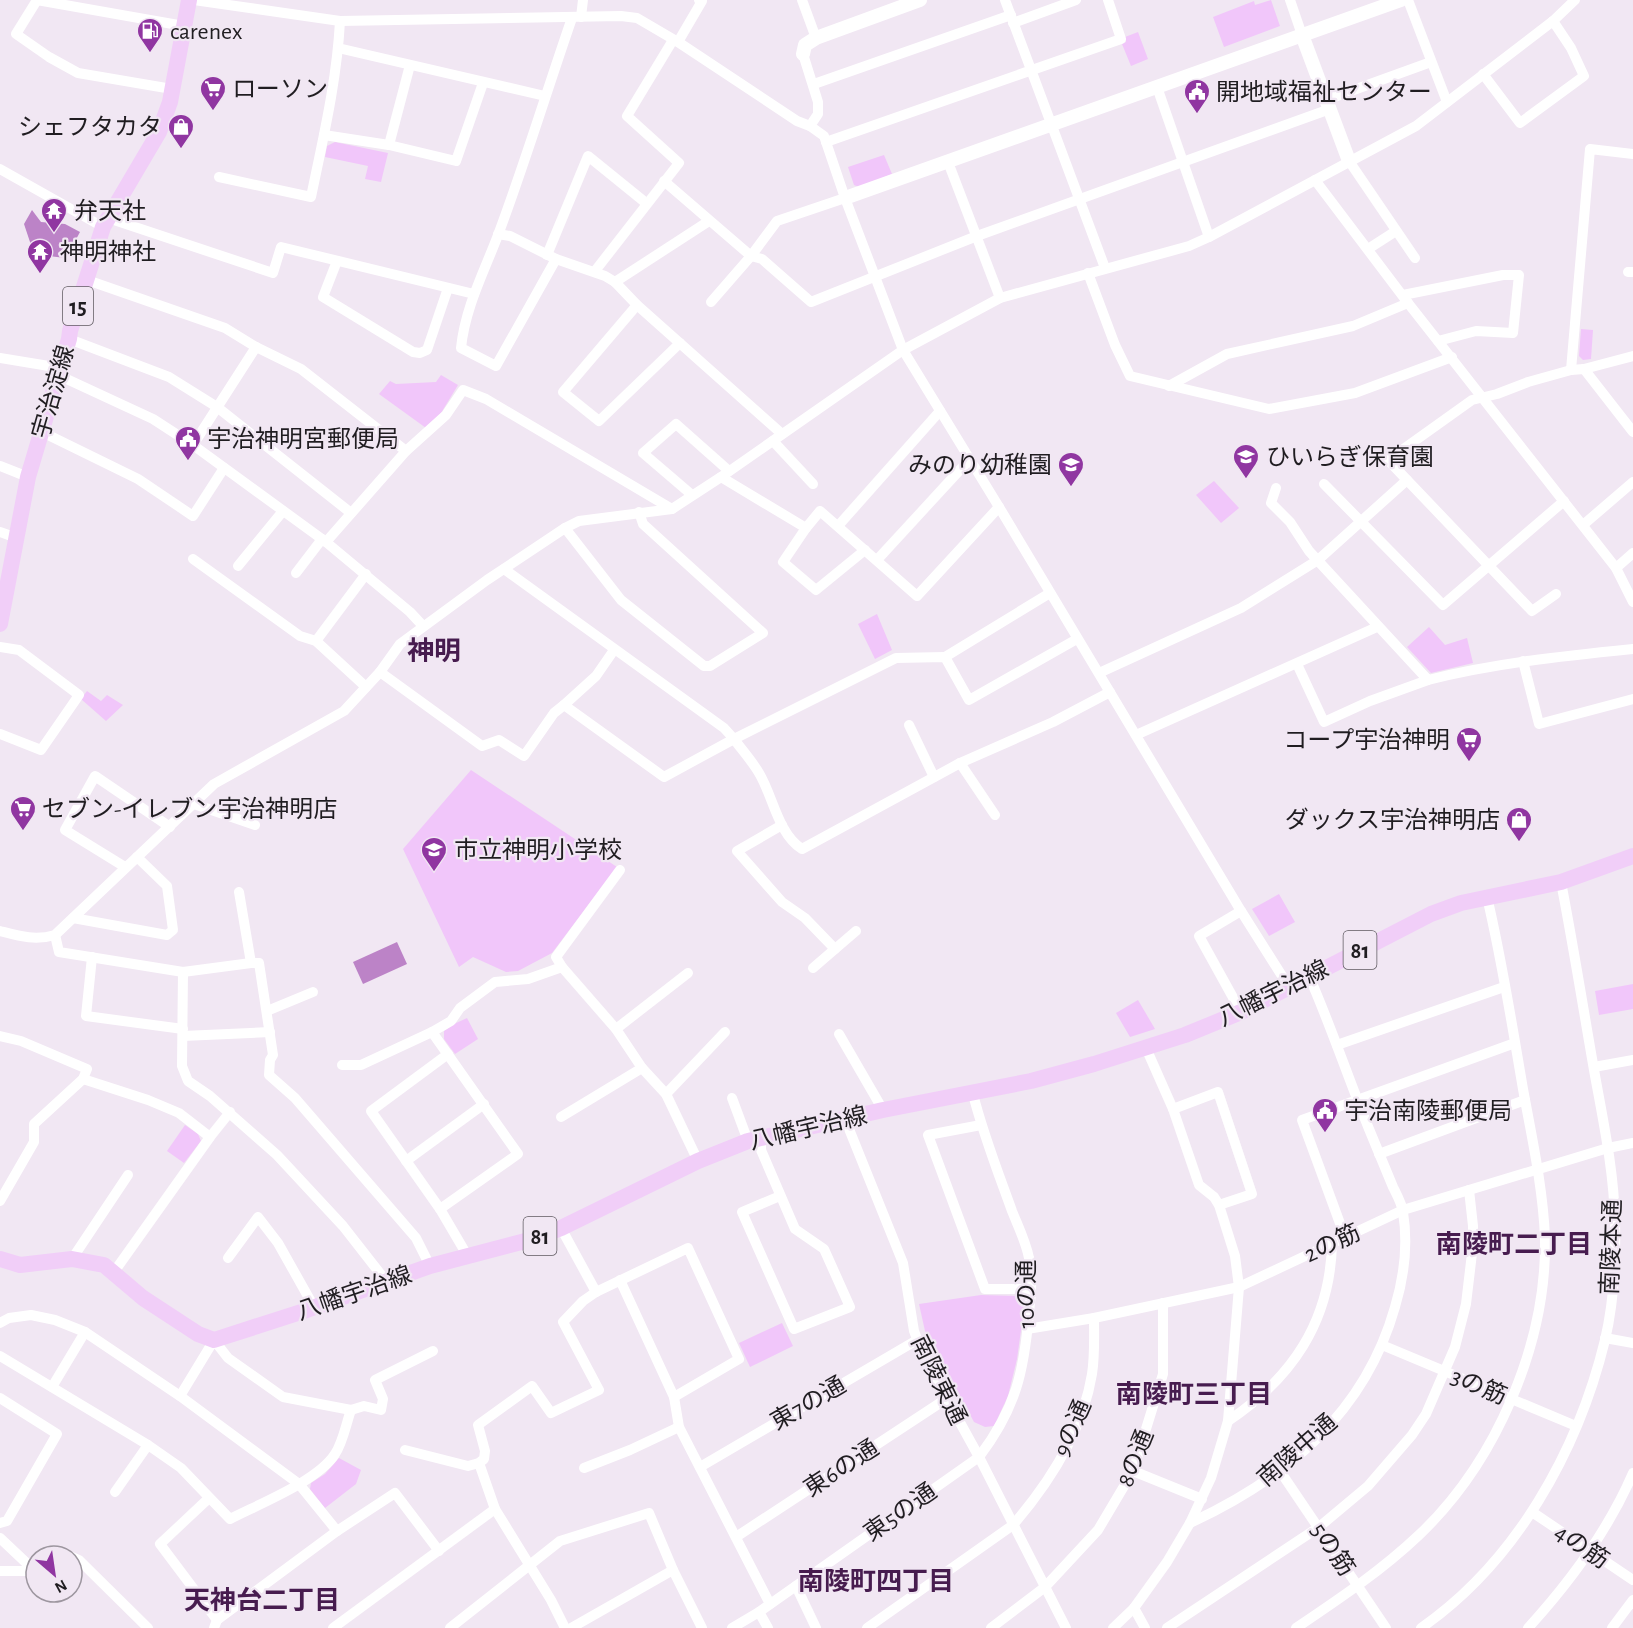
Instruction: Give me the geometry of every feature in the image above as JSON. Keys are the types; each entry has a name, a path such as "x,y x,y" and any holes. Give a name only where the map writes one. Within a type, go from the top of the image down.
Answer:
{"main road":[{"name":"宇治淀線","path":"0,624 28,477 70,331 105,223 159,132 172,89 189,0"},
{"name":"八幡宇治線","path":"214,1340 430,1266 532,1239 561,1228 699,1161 755,1139 883,1110 1031,1081 1185,1035 1241,1012 1431,914 1461,903 1561,882 1633,856"},
{"path":"0,1259 20,1265 72,1259 104,1265 152,1304 198,1334 214,1340"}],"street":[{"path":"172,89 78,73 49,57 16,34 37,0 184,26"},
{"path":"194,0 340,21 621,16 637,18 797,121 819,131 826,142 903,350 1240,911 1289,987"},
{"path":"583,0 545,96 498,234 474,294 462,330 461,348 496,366 551,257 588,156 646,203"},
{"path":"595,271 679,163 627,116 702,2 699,0"},
{"path":"810,126 818,114 818,102 814,84 802,54 805,45 816,38 920,0"},
{"path":"1005,0 1105,268"},
{"path":"814,84 1076,0"},
{"path":"826,142 1030,69 1122,39 1107,0"},
{"path":"1290,0 1349,161 1414,258"},
{"path":"711,302 752,256 777,221 1401,0"},
{"path":"1408,0 1447,102"},
{"path":"0,932 30,939 55,935 214,784 344,711 380,672 400,644 565,528 579,521 672,508 778,438 903,350 1000,298 1189,246 1209,237 1416,126 1553,21 1575,0"},
{"path":"801,2 816,38"},
{"path":"219,177 310,197 324,135 340,21"},
{"path":"1483,74 1520,123 1584,76 1553,21"},
{"path":"338,48 545,96"},
{"path":"664,181 752,256 762,259 811,302 977,236 1183,161 1431,62"},
{"path":"389,145 410,65"},
{"path":"324,135 389,145 456,161 483,82"},
{"path":"1157,87 1209,237"},
{"path":"1571,370 1590,149 1633,154"},
{"path":"948,162 1000,298"},
{"path":"0,169 105,223 273,273 281,248 474,294"},
{"path":"1315,180 1405,299 1616,568 1633,602"},
{"path":"615,282 710,220"},
{"path":"1368,249 1396,231"},
{"path":"498,234 510,236 551,257 595,271 615,282 778,438 813,484"},
{"path":"337,261 323,297 420,353 427,350 448,288"},
{"path":"1088,273 1115,345 1130,376 1269,410 1355,393 1452,357"},
{"path":"1169,386 1227,354 1353,326 1405,299 1503,275 1519,275 1513,333 1476,331 1438,341"},
{"path":"87,279 225,328 301,369 406,451"},
{"path":"637,305 563,392 599,421 680,343"},
{"path":"69,339 169,377 217,407 351,513"},
{"path":"193,445 256,346"},
{"path":"1556,594 1532,611 1388,460 1472,400 1571,370 1584,369 1633,356"},
{"path":"0,358 60,371 153,419 193,445 324,541 366,574 423,626"},
{"path":"1584,369 1633,432"},
{"path":"296,573 406,451 446,415 463,390 486,399 672,508"},
{"path":"838,526 940,411"},
{"path":"692,495 643,453 676,424 725,474 806,528"},
{"path":"42,432 138,479 194,516 224,468"},
{"path":"878,560 969,460"},
{"path":"0,466 28,477"},
{"path":"1099,673 1241,608 1318,560 1407,480"},
{"path":"1583,525 1633,482"},
{"path":"1324,484 1443,605 1564,501"},
{"path":"1276,488 1271,503 1290,522 1309,551 1428,680"},
{"path":"866,550 816,590 783,562 820,511 878,560 917,596 999,507"},
{"path":"238,566 283,511"},
{"path":"565,528 621,600 704,666 710,666 763,633 643,524 639,512"},
{"path":"0,532 16,538"},
{"path":"1616,568 1633,553"},
{"path":"193,559 300,636 316,640 366,687"},
{"path":"504,569 724,728 759,774 783,825 794,844 802,849 960,763 1053,722 1110,692"},
{"path":"316,640 366,574"},
{"path":"564,705 664,777 734,739 896,658 945,657 1050,593"},
{"path":"1136,735 1377,627"},
{"path":"945,657 969,700 1077,639"},
{"path":"0,647 19,650 79,695 41,750 0,734"},
{"path":"1297,664 1324,722 1370,701 1428,680 1469,670 1523,661 1633,649"},
{"path":"380,672 482,746 499,740 524,756 554,713 596,675 614,650"},
{"path":"1523,661 1539,724 1633,699"},
{"path":"909,725 934,777"},
{"path":"960,763 994,815"},
{"path":"125,867 65,830 95,776 171,827"},
{"path":"194,804 255,825"},
{"path":"783,825 737,851 782,902 806,918 835,949"},
{"path":"73,918 167,934 173,930 167,886 136,857"},
{"path":"620,870 555,957 561,967 616,1029 642,1068 666,1094 699,1161"},
{"name":"南陵本通","path":"1420,1628 1448,1607 1478,1579 1532,1512 1553,1477 1576,1426 1593,1382 1605,1338 1615,1246 1614,1196 1608,1148 1561,882"},
{"path":"238,892 251,963"},
{"path":"1296,1628 1358,1586 1414,1540 1452,1499 1478,1462 1512,1400 1534,1331 1543,1276 1545,1237 1538,1169 1487,897"},
{"path":"1240,911 1199,936 1241,1012"},
{"path":"813,969 856,931"},
{"path":"55,935 59,952 183,972 259,963 273,1055 270,1060 269,1075 295,1098 416,1238 430,1266"},
{"path":"92,957 86,1016 183,1033 270,1032"},
{"path":"342,1065 362,1065 432,1032 451,1021 460,1008 495,982 528,979 561,967"},
{"path":"183,972 182,1066 188,1081 230,1112 277,1155 343,1227 386,1281"},
{"path":"616,1029 688,973"},
{"name":"南陵中通","path":"1190,1523 1222,1508 1280,1471 1317,1440 1341,1413 1364,1379 1382,1345 1396,1306 1402,1275 1405,1232 1403,1210 1309,976"},
{"path":"1337,1045 1504,987"},
{"path":"267,1011 304,1002 313,992"},
{"path":"432,1032 518,1154 440,1209"},
{"path":"666,1094 725,1032"},
{"path":"839,1034 883,1110"},
{"path":"0,1036 21,1041 87,1069 83,1079 34,1124 34,1142 2,1193"},
{"path":"1345,1237 1302,1120 1515,1043"},
{"path":"1146,1048 1173,1109 1199,1185 1214,1197 1219,1205 1252,1194 1218,1092 1173,1109"},
{"path":"448,1054 371,1111 440,1209 467,1255"},
{"path":"1594,1067 1633,1060"},
{"path":"561,1118 642,1068"},
{"path":"83,1079 148,1100 179,1113 210,1137"},
{"name":"10の通","path":"973,1094 981,1125 1029,1258 1031,1289 1024,1361 1016,1392 1000,1426 979,1457"},
{"path":"732,1098 761,1150 795,1229 824,1248 850,1307 794,1329 742,1212 780,1196"},
{"path":"1379,1154 1525,1100"},
{"path":"406,1161 484,1104"},
{"path":"114,1272 230,1112"},
{"name":"南陵東通","path":"845,1119 903,1263 917,1340 1066,1628"},
{"path":"981,1125 928,1135 985,1289 1031,1289"},
{"name":"2の筋","path":"1028,1329 1094,1318 1239,1287 1403,1210 1608,1148 1633,1143"},
{"path":"72,1259 128,1175"},
{"path":"1167,1628 1319,1527 1368,1486 1396,1455 1426,1414 1461,1326 1470,1282 1473,1226 1469,1190"},
{"name":"南陵中通","path":"1113,1628 1134,1608 1167,1562 1190,1523 1218,1457 1228,1421 1239,1287 1235,1256 1219,1205"},
{"path":"228,1258 258,1217 278,1243 314,1307"},
{"path":"561,1228 596,1292"},
{"path":"1228,1421 1248,1408 1274,1385 1295,1361 1311,1334 1324,1303 1332,1262 1332,1244"},
{"path":"405,1450 468,1466 480,1464 484,1459 485,1451 478,1425 532,1386 551,1413 599,1390 563,1322 583,1301 596,1292 688,1248 739,1359 674,1397"},
{"path":"620,1280 674,1397 679,1427 770,1604"},
{"name":"8の通","path":"991,1628 1045,1587 1098,1530 1133,1471 1163,1374 1163,1303"},
{"path":"0,1323 9,1318 31,1315 55,1320 85,1332 180,1396 299,1484 337,1531"},
{"name":"9の通","path":"867,1628 1013,1525 1026,1510 1049,1477 1076,1430 1092,1373 1094,1318"},
{"path":"52,1387 85,1332"},
{"path":"1605,1338 1633,1343"},
{"path":"180,1396 214,1340 228,1358 283,1397 320,1406 351,1410 364,1406 381,1410 383,1399 375,1380 433,1351"},
{"name":"東7の通","path":"700,1467 917,1340"},
{"name":"3の筋","path":"1382,1345 1576,1426"},
{"path":"0,1356 148,1445 181,1468 230,1519 299,1484 325,1467 336,1452 351,1410"},
{"path":"0,1398 57,1434 7,1521 0,1523"},
{"name":"東6の通","path":"736,1538 946,1399"},
{"path":"584,1468 679,1427"},
{"path":"115,1492 148,1445"},
{"name":"東5の通","path":"732,1628 759,1612 979,1457"},
{"path":"480,1464 495,1509 565,1628"},
{"path":"1133,1471 1202,1498"},
{"name":"5の筋","path":"1280,1471 1386,1628"},
{"path":"1528,1628 1591,1551 1633,1473"},
{"path":"208,1498 160,1544 215,1624 337,1531 395,1493 439,1551"},
{"path":"333,1628 495,1509"},
{"name":"4の筋","path":"1532,1512 1633,1580"},
{"path":"450,1628 560,1541 649,1513 702,1628"},
{"path":"0,1538 24,1561"},
{"path":"84,1565 148,1628"},
{"path":"571,1628 674,1570"},
{"path":"0,1571 24,1572"},
{"path":"796,1586 816,1628"},
{"path":"1612,1628 1633,1600"},
{"path":"1134,1608 1145,1628"},
{"path":"759,1612 768,1628"}],"shaded area":[{"path":"1271,0 1280,26 1224,47 1213,17 1254,1 1255,5"},
{"path":"1138,32 1148,59 1131,66 1122,44 1126,42 1125,37"},
{"path":"335,142 388,153 381,182 365,179 368,166 325,157 327,146"},
{"path":"884,155 892,174 859,187 854,185 848,167"},
{"path":"32,210 41,222 65,224 80,232 66,258 48,256 31,245 24,224"},
{"path":"1581,329 1593,330 1591,359 1583,360 1579,356"},
{"path":"441,375 458,385 441,413 426,428 379,394 390,381 396,384 436,382"},
{"path":"1214,481 1239,508 1221,523 1196,495"},
{"path":"877,614 892,650 875,659 858,624"},
{"path":"1429,627 1445,645 1467,638 1473,663 1431,673 1407,647"},
{"path":"87,691 101,701 107,695 123,705 106,721 81,699"},
{"path":"471,770 617,867 552,953 518,971 506,972 473,957 459,967 403,849"},
{"path":"1279,894 1295,922 1269,936 1252,909"},
{"path":"397,942 407,964 363,984 353,962"},
{"path":"1633,984 1633,1009 1599,1015 1595,991"},
{"path":"1138,1000 1155,1029 1130,1037 1116,1013"},
{"path":"467,1018 478,1039 455,1054 444,1039 444,1031"},
{"path":"185,1125 198,1134 201,1141 184,1163 167,1151"},
{"path":"981,1295 1022,1296 1025,1302 1017,1359 1008,1396 994,1426 985,1427 974,1422 925,1331 919,1304"},
{"path":"782,1323 793,1346 750,1367 739,1343"},
{"path":"339,1458 361,1470 356,1484 325,1508 310,1489 311,1483 325,1474"}],"place":[{"name":"carenex","path":"150,54"},
{"name":"ローソン","path":"213,112"},
{"name":"開地域福祉センター","path":"1197,115"},
{"name":"シェフタカタ","path":"181,150"},
{"name":"弁天社","path":"54,234"},
{"name":"神明神社","path":"40,275"},
{"name":"宇治神明宮郵便局","path":"188,462"},
{"name":"ひいらぎ保育園","path":"1246,480"},
{"name":"みのり幼稚園","path":"1071,488"},
{"name":"コープ宇治神明","path":"1469,763"},
{"name":"セブン-イレブン宇治神明店","path":"23,832"},
{"name":"ダックス宇治神明店","path":"1519,843"},
{"name":"市立神明小学校","path":"434,873"},
{"name":"宇治南陵郵便局","path":"1325,1134"}],"district":[{"name":"神明","path":"434,651"},
{"name":"南陵町二丁目","path":"1514,1244"},
{"name":"南陵町三丁目","path":"1194,1394"},
{"name":"南陵町四丁目","path":"876,1581"},
{"name":"天神台二丁目","path":"262,1600"}]}
